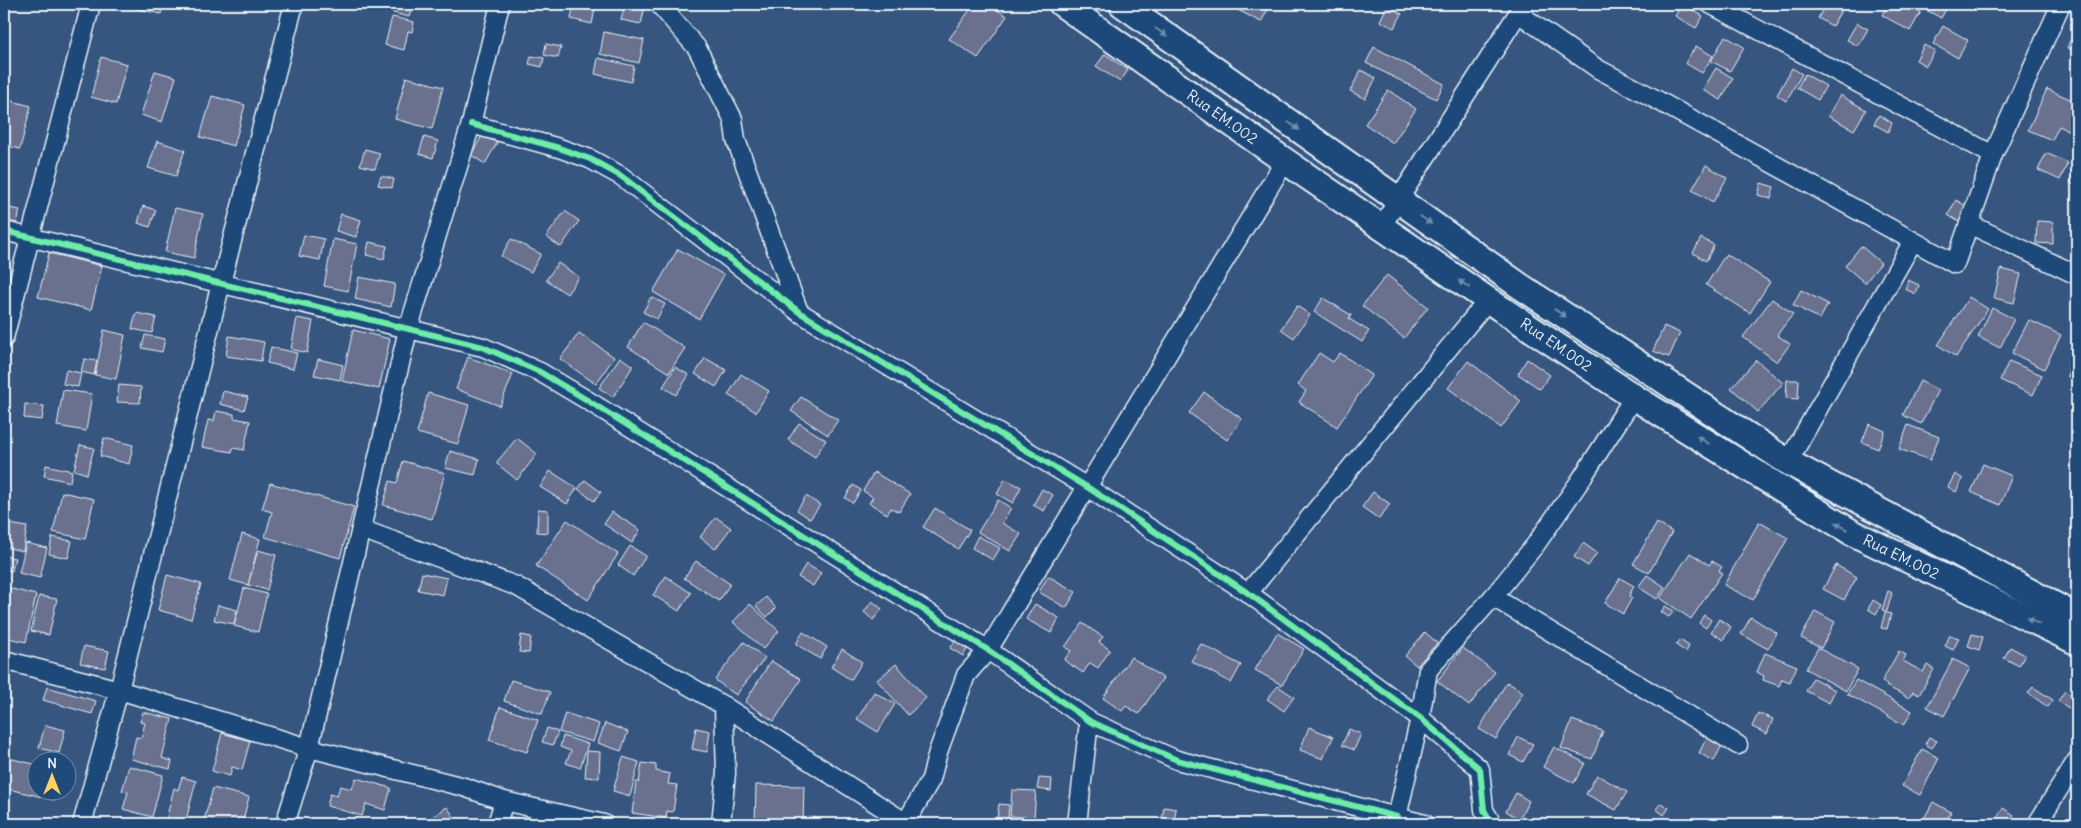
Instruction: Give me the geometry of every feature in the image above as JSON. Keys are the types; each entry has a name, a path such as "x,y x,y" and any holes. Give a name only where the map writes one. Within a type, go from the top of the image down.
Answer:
{"street":[{"path":"4,338 91,4"},
{"path":"82,824 119,690 221,283 294,4"},
{"path":"285,824 309,748 408,330 471,124 500,4"},
{"path":"659,4 697,48 733,118 736,140 799,312"},
{"name":"Rua EM.002","path":"1062,4 1284,161 1634,397 1851,532 2077,642"},
{"name":"Rua EM.002","path":"1122,4 1520,286 1788,462 2077,616"},
{"path":"1710,4 1994,155"},
{"path":"1381,227 1521,8 1598,69 1955,264 1994,155 2061,4"},
{"path":"471,124 559,148 590,159 621,176 799,312 1087,487 1248,593 1420,718 1480,769 1484,810 1492,824"},
{"path":"361,529 516,586 724,706 905,823 931,778 966,675 988,650 1284,161"},
{"path":"1969,224 2077,274"},
{"path":"4,231 483,347 540,372 988,650 1091,722 1177,760 1425,824"},
{"path":"1788,462 1913,241"},
{"path":"1248,593 1488,300"},
{"path":"1397,817 1420,718 1428,670 1493,597 1536,544 1634,397"},
{"path":"1493,597 1738,745"},
{"path":"4,660 119,690 309,748 464,787 504,801 604,824"},
{"path":"721,824 726,773 724,706"},
{"path":"1077,824 1088,730 1091,722"},
{"path":"2037,824 2077,760"},
{"path":"497,824 504,801"}],"building":[{"path":"129,4 163,4 161,14 128,7"},
{"path":"395,4 413,4 409,17 393,13"},
{"path":"574,4 596,4 592,24 571,19"},
{"path":"625,4 645,7 641,24 621,20"},
{"path":"974,4 988,4 1007,16 978,58 949,39"},
{"path":"1226,4 1271,4 1261,22"},
{"path":"1682,4 1703,16 1696,28 1675,16"},
{"path":"1826,4 1845,4 1832,26 1818,18"},
{"path":"1888,4 1906,4 1921,12 1910,31 1882,15"},
{"path":"1923,4 1949,4 1941,18 1921,7"},
{"path":"1387,6 1402,14 1394,28 1380,21"},
{"path":"392,17 414,22 412,32 408,31 404,50 385,45"},
{"path":"1857,23 1868,29 1858,46 1847,40"},
{"path":"2077,23 2077,52 2067,48"},
{"path":"1943,26 1968,40 1958,58 1933,44"},
{"path":"604,32 644,40 639,63 600,54"},
{"path":"1725,36 1744,47 1730,71 1711,61"},
{"path":"546,44 561,47 558,58 544,55"},
{"path":"1924,45 1935,51 1926,66 1916,60"},
{"path":"1696,46 1713,56 1702,73 1685,63"},
{"path":"1374,47 1444,84 1436,99 1366,63"},
{"path":"1105,54 1128,70 1120,82 1096,66"},
{"path":"531,56 544,58 542,67 529,64"},
{"path":"101,57 127,64 116,104 91,97"},
{"path":"598,58 634,66 631,82 595,74"},
{"path":"1716,68 1733,78 1721,100 1703,90"},
{"path":"1792,68 1802,74 1786,101 1777,95"},
{"path":"1361,70 1376,78 1365,99 1350,91"},
{"path":"155,71 176,77 162,122 141,115"},
{"path":"1805,74 1826,86 1818,100 1797,88"},
{"path":"406,77 443,87 432,129 395,119"},
{"path":"2047,89 2077,102 2077,121 2072,132 2059,126 2052,140 2028,130"},
{"path":"1388,90 1416,109 1393,143 1365,124"},
{"path":"1840,95 1866,110 1854,130 1828,116"},
{"path":"212,96 245,105 234,146 200,137"},
{"path":"4,99 31,106 20,149 4,145"},
{"path":"1879,115 1892,123 1888,132 1874,124"},
{"path":"483,134 497,143 485,164 471,155"},
{"path":"424,137 438,141 433,158 419,154"},
{"path":"157,141 185,150 176,176 148,168"},
{"path":"365,149 380,153 375,169 360,165"},
{"path":"2046,153 2068,163 2060,180 2038,170"},
{"path":"1706,165 1727,178 1713,202 1692,190"},
{"path":"2077,169 2077,186 2070,183"},
{"path":"381,176 394,179 392,188 378,185"},
{"path":"1761,183 1774,187 1771,199 1758,195"},
{"path":"1956,200 1968,207 1959,222 1948,215"},
{"path":"143,206 156,210 150,227 138,223"},
{"path":"4,207 20,210 17,223 4,220"},
{"path":"175,208 203,214 194,258 165,252"},
{"path":"565,211 579,221 561,247 546,237"},
{"path":"341,214 361,220 356,237 336,231"},
{"path":"2037,221 2053,222 2053,244 2036,243"},
{"path":"304,235 324,239 320,260 299,256"},
{"path":"1701,238 1714,245 1706,261 1693,253"},
{"path":"333,239 357,244 348,291 324,286"},
{"path":"511,239 541,254 531,272 501,256"},
{"path":"369,242 387,246 384,259 366,255"},
{"path":"1861,246 1881,263 1865,283 1845,266"},
{"path":"678,249 724,275 699,319 653,292"},
{"path":"49,253 102,266 91,310 38,297"},
{"path":"1726,254 1770,282 1750,313 1706,285"},
{"path":"558,263 579,277 567,294 546,280"},
{"path":"2001,269 2021,274 2014,303 1994,298"},
{"path":"1387,275 1428,307 1404,338 1362,306"},
{"path":"359,277 395,284 391,307 355,299"},
{"path":"1908,280 1919,285 1916,294 1905,289"},
{"path":"1801,290 1828,304 1820,319 1793,305"},
{"path":"651,297 665,304 657,319 643,312"},
{"path":"1969,297 1988,309 1956,357 1938,345"},
{"path":"1323,298 1351,315 1349,319 1369,331 1362,342 1314,312"},
{"path":"1772,299 1793,314 1777,335 1790,344 1777,362 1743,337"},
{"path":"1297,306 1310,315 1294,338 1281,329"},
{"path":"1992,308 2014,319 2000,348 1978,337"},
{"path":"136,313 156,317 152,333 132,329"},
{"path":"297,318 313,321 307,353 291,349"},
{"path":"2029,320 2061,335 2044,369 2012,353"},
{"path":"643,322 685,348 669,373 628,347"},
{"path":"1664,326 1680,333 1669,357 1653,351"},
{"path":"104,330 125,335 116,379 95,375"},
{"path":"353,330 390,339 379,389 342,381"},
{"path":"579,333 614,357 596,384 560,359"},
{"path":"145,335 165,339 162,352 142,348"},
{"path":"229,336 264,342 261,361 226,356"},
{"path":"271,347 297,353 293,369 267,363"},
{"path":"1319,353 1333,362 1340,353 1372,375 1337,427 1299,402 1306,391 1298,385"},
{"path":"468,357 513,374 500,406 456,389"},
{"path":"620,357 633,366 613,397 599,388"},
{"path":"705,358 726,370 716,387 695,374"},
{"path":"2070,358 2077,359 2077,377 2068,377"},
{"path":"84,359 97,361 94,375 81,372"},
{"path":"318,359 343,365 340,380 314,375"},
{"path":"1527,359 1550,375 1540,389 1518,374"},
{"path":"1756,360 1783,383 1758,412 1731,388"},
{"path":"1468,361 1521,401 1501,428 1448,388"},
{"path":"2009,361 2042,375 2033,395 2000,380"},
{"path":"675,367 689,375 676,395 663,387"},
{"path":"66,370 81,373 78,387 63,384"},
{"path":"741,374 769,391 756,412 728,395"},
{"path":"1787,380 1799,380 1798,399 1786,398"},
{"path":"1920,381 1938,390 1921,424 1903,415"},
{"path":"119,385 141,387 140,403 117,402"},
{"path":"63,390 92,394 86,431 57,426"},
{"path":"223,391 248,397 244,410 220,404"},
{"path":"1204,392 1242,419 1227,440 1189,413"},
{"path":"428,393 469,405 458,444 417,433"},
{"path":"801,397 838,420 828,435 791,411"},
{"path":"25,404 44,406 42,420 24,418"},
{"path":"216,411 234,414 234,418 250,421 244,450 233,448 232,452 202,447 208,420 214,421"},
{"path":"799,423 826,440 815,457 788,440"},
{"path":"1869,424 1885,431 1878,449 1862,442"},
{"path":"1908,425 1939,437 1930,460 1899,449"},
{"path":"104,438 133,445 129,464 100,456"},
{"path":"517,438 537,454 517,480 496,463"},
{"path":"80,445 94,448 87,474 74,470"},
{"path":"450,451 479,459 475,475 445,468"},
{"path":"403,461 445,473 432,519 383,505 390,481 397,483"},
{"path":"1983,464 2012,476 2000,505 1971,492"},
{"path":"46,465 72,471 70,482 44,476"},
{"path":"550,471 577,488 567,504 540,487"},
{"path":"874,472 910,494 899,512 891,508 887,514 869,503 873,497 863,491"},
{"path":"1955,474 1963,479 1956,492 1948,487"},
{"path":"1005,479 1021,487 1013,503 997,494"},
{"path":"585,480 601,492 594,501 578,489"},
{"path":"270,483 354,507 340,558 265,537 272,512 262,509"},
{"path":"853,485 861,490 853,503 845,498"},
{"path":"1042,489 1053,495 1044,511 1033,505"},
{"path":"62,492 94,499 85,539 53,532"},
{"path":"1373,492 1390,504 1379,519 1362,507"},
{"path":"806,496 820,505 810,519 797,510"},
{"path":"998,500 1011,508 1002,523 1021,534 1010,551 978,532"},
{"path":"935,508 970,530 958,549 923,527"},
{"path":"538,509 548,510 548,533 537,532"},
{"path":"612,512 640,530 632,543 604,524"},
{"path":"716,517 731,528 715,549 700,537"},
{"path":"567,520 618,554 588,600 536,566"},
{"path":"1759,522 1788,538 1753,600 1724,585"},
{"path":"4,523 27,527 23,551 4,547"},
{"path":"1657,523 1672,532 1649,573 1633,564"},
{"path":"242,534 260,539 248,585 230,580"},
{"path":"978,536 1000,548 993,560 972,548"},
{"path":"52,537 72,541 68,558 49,554"},
{"path":"26,543 47,548 40,578 19,573"},
{"path":"1583,543 1597,553 1588,566 1574,557"},
{"path":"630,546 646,556 633,576 618,565"},
{"path":"258,550 276,555 267,590 248,585"},
{"path":"1690,553 1709,565 1712,561 1722,567 1719,571 1722,573 1691,619 1660,598"},
{"path":"4,556 15,558 12,571 4,569"},
{"path":"696,561 730,584 719,601 684,578"},
{"path":"806,564 821,573 813,586 798,577"},
{"path":"1836,565 1857,577 1844,600 1823,589"},
{"path":"422,573 447,578 443,595 418,590"},
{"path":"167,575 201,584 191,619 158,610"},
{"path":"1647,575 1665,587 1657,599 1638,587"},
{"path":"666,576 691,593 679,611 653,595"},
{"path":"1048,576 1076,592 1066,608 1039,592"},
{"path":"1620,578 1634,586 1629,596 1632,598 1623,614 1605,603"},
{"path":"8,588 36,595 26,642 4,637 10,607 4,606"},
{"path":"244,588 267,594 258,632 234,626"},
{"path":"1888,591 1892,593 1887,611 1882,610"},
{"path":"39,596 57,599 49,635 31,631"},
{"path":"766,597 776,608 767,617 756,606"},
{"path":"1873,600 1881,605 1876,614 1868,609"},
{"path":"872,601 882,609 873,620 864,612"},
{"path":"750,604 779,631 763,649 733,622"},
{"path":"1035,604 1059,618 1051,633 1026,619"},
{"path":"218,605 237,610 234,624 214,620"},
{"path":"1665,606 1674,611 1669,617 1661,612"},
{"path":"1815,611 1835,622 1821,648 1801,638"},
{"path":"1885,612 1891,614 1887,629 1881,628"},
{"path":"1704,615 1711,620 1706,628 1699,623"},
{"path":"1751,617 1777,633 1768,649 1741,634"},
{"path":"1719,619 1731,627 1723,640 1711,632"},
{"path":"1082,623 1103,637 1099,642 1110,650 1098,668 1090,663 1083,673 1064,660 1071,651 1065,647"},
{"path":"803,632 827,647 820,659 796,644"},
{"path":"1425,632 1437,643 1417,666 1405,656"},
{"path":"1277,633 1304,649 1282,685 1255,670"},
{"path":"1972,634 1983,637 1979,650 1968,646"},
{"path":"521,635 531,637 529,653 519,652"},
{"path":"960,635 971,642 963,656 950,648"},
{"path":"1950,635 1959,638 1953,650 1945,646"},
{"path":"1680,640 1689,646 1686,652 1676,645"},
{"path":"744,642 765,658 736,695 715,680"},
{"path":"1201,644 1241,665 1231,683 1191,661"},
{"path":"84,646 109,651 105,668 80,663"},
{"path":"2010,647 2025,655 2019,666 2004,658"},
{"path":"1463,648 1495,672 1469,706 1437,681"},
{"path":"1818,648 1858,669 1846,691 1806,669"},
{"path":"842,649 862,662 851,680 831,667"},
{"path":"1899,651 1906,655 1903,661 1923,672 1927,665 1934,669 1919,695 1913,692 1909,698 1886,686 1887,684 1882,681"},
{"path":"1765,653 1797,666 1790,682 1782,679 1779,686 1763,680 1764,676 1757,672"},
{"path":"1131,657 1163,678 1139,714 1126,706 1122,711 1103,698"},
{"path":"1953,659 1970,668 1944,716 1927,707"},
{"path":"771,661 801,679 774,721 745,702"},
{"path":"896,664 926,698 908,715 877,680"},
{"path":"1813,678 1835,690 1829,703 1806,691"},
{"path":"511,680 550,692 542,714 504,701"},
{"path":"1856,680 1912,711 1904,725 1847,694"},
{"path":"1507,682 1523,692 1496,739 1479,729"},
{"path":"1278,686 1294,697 1284,711 1267,699"},
{"path":"47,687 96,701 92,714 43,700"},
{"path":"2033,687 2053,700 2048,707 2028,693"},
{"path":"2065,691 2077,700 2075,712 2058,701"},
{"path":"874,692 895,704 878,732 857,719"},
{"path":"500,707 538,720 527,752 489,740"},
{"path":"143,712 172,719 162,758 172,761 170,769 131,759 136,737 141,738 145,723 140,722"},
{"path":"565,713 599,724 593,742 559,732"},
{"path":"1758,713 1773,719 1767,734 1752,727"},
{"path":"1572,720 1603,731 1592,759 1561,748"},
{"path":"605,723 628,732 621,751 598,743"},
{"path":"45,725 65,730 60,750 39,748"},
{"path":"1309,727 1333,737 1323,759 1300,750"},
{"path":"547,728 558,732 553,745 542,742"},
{"path":"696,728 710,731 707,752 692,749"},
{"path":"1349,729 1361,734 1354,750 1342,745"},
{"path":"222,733 250,741 242,770 232,767 230,776 212,771"},
{"path":"1709,733 1724,741 1714,761 1699,753"},
{"path":"563,736 588,744 580,768 566,763 571,751 560,747"},
{"path":"1518,737 1533,744 1523,762 1509,755"},
{"path":"1929,737 1937,741 1932,748 1925,744"},
{"path":"1554,747 1585,763 1574,783 1543,767"},
{"path":"1922,749 1939,758 1920,795 1902,786"},
{"path":"587,751 600,752 599,778 585,777"},
{"path":"4,757 28,763 28,794 4,788"},
{"path":"623,757 639,762 630,796 613,791"},
{"path":"642,763 656,765 656,771 670,774 668,784 677,785 673,812 667,811 666,818 632,813 636,782 639,782"},
{"path":"129,766 163,775 152,817 123,809 128,792 122,791"},
{"path":"1597,775 1627,792 1616,810 1586,794"},
{"path":"182,777 196,781 185,824 165,824 174,788 178,790"},
{"path":"356,778 391,788 385,810 366,804 362,816 327,806 330,794 337,796 340,786 352,789"},
{"path":"1039,778 1052,779 1051,791 1037,789"},
{"path":"756,785 804,786 803,824 755,824"},
{"path":"213,788 249,797 242,824 203,824"},
{"path":"1012,790 1036,791 1034,818 1010,816"},
{"path":"1516,793 1529,801 1519,819 1506,811"},
{"path":"1933,802 1951,812 1944,824 1925,824 1922,822"},
{"path":"1661,803 1669,808 1664,815 1656,809"},
{"path":"999,804 1009,805 1008,819 1013,819 1013,824 999,824 999,819 997,819"},
{"path":"447,807 459,824 428,824 426,821"},
{"path":"1164,807 1176,809 1174,822 1162,820"},
{"path":"2003,808 2014,815 2007,824 2001,824 1995,820"},
{"path":"510,817 538,824 508,824"},
{"path":"810,817 823,819 822,824 810,824"}],"cycle path":[{"path":"471,124 559,148 590,159 621,176 799,312 1087,487 1248,593 1420,718 1480,769 1484,810 1492,824"},
{"path":"4,231 483,347 540,372 587,400 988,650 1091,722 1177,760 1397,817"}]}
